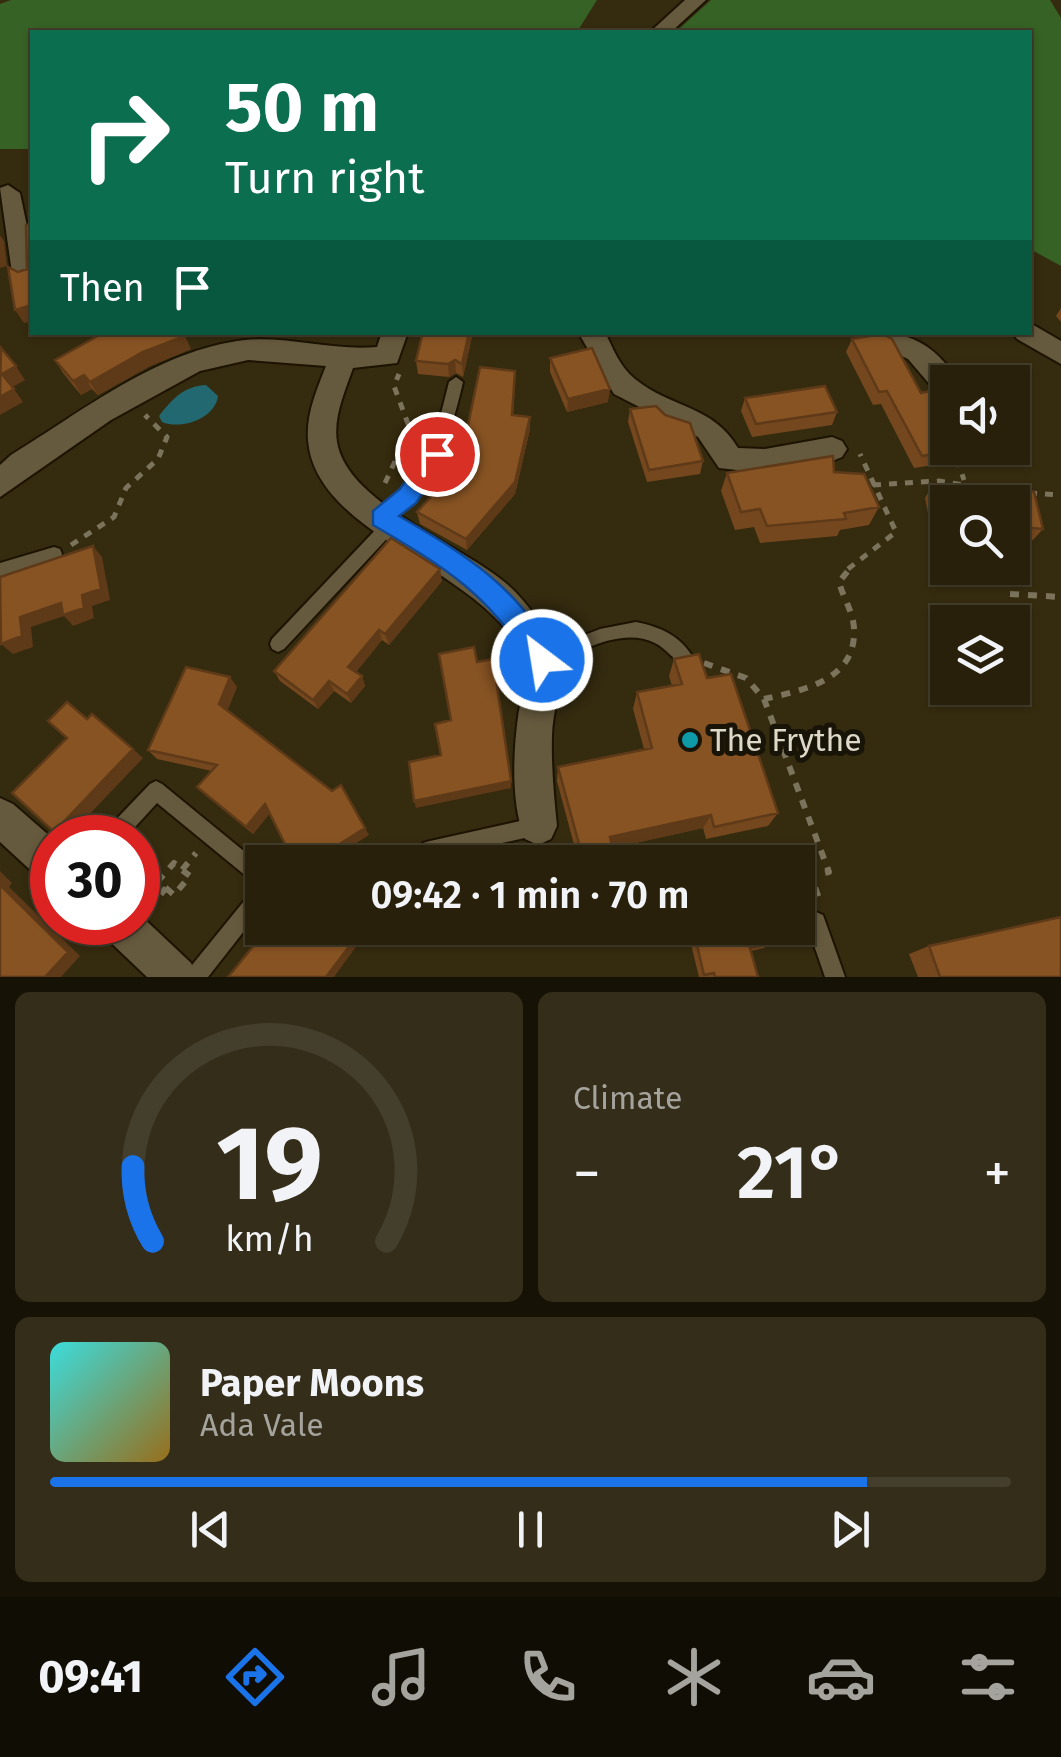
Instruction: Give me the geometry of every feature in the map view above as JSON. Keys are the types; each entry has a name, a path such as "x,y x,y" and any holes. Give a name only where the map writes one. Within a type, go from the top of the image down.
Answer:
{"street":[{"path":"662,30 696,0"},
{"path":"0,280 29,272 8,193"},
{"path":"594,335 620,383 642,398 712,428 729,460 765,461 832,449"},
{"path":"881,335 918,352 930,366"},
{"path":"1029,335 1053,357"},
{"path":"7,466 214,355 391,344"},
{"path":"335,348 323,422 323,446 329,465 379,516 444,554 496,594 521,623 542,660 544,687 536,713 533,758 538,826"},
{"path":"0,817 30,844"},
{"path":"143,945 177,977"}],"lane":[{"path":"278,644 379,516 408,496 431,465 456,382"},
{"path":"0,570 54,554"},
{"path":"542,660 622,629 641,628 669,640 686,659"},
{"path":"133,815 156,790 245,864"},
{"path":"452,845 538,826"},
{"path":"194,977 245,914"},
{"path":"816,922 834,977"}],"path":[{"path":"379,516 410,429 394,386 400,370 391,344"},
{"path":"1029,365 1053,357"},
{"path":"54,554 114,523 122,510 126,488 158,459 166,438 128,399"},
{"path":"764,699 821,686 847,661 855,629 839,582 844,572 896,532 858,449 832,449"},
{"path":"874,485 917,479 964,480 1001,491 1061,495"},
{"path":"1010,594 1061,597"},
{"path":"686,659 739,672 754,682 764,699 828,872 815,875"},
{"path":"182,870 211,836"},
{"path":"174,862 190,876 174,895 166,888 158,881 174,862"},
{"path":"815,887 823,909 816,922"},
{"path":"160,895 166,888"}],"green space":[{"path":"11,0 597,0 578,30 30,30 30,149 0,149 0,4"},
{"path":"711,0 1050,0 1061,18 1061,266 1032,250 1032,30 679,29"}],"water":[{"path":"206,385 218,396 211,411 196,421 178,425 162,422 159,416 174,399 191,388"}],"building":[{"path":"30,224 30,306 15,310 8,267 18,272 27,269 26,225"},
{"path":"100,335 185,336 143,352 90,382 84,375 73,381 55,360"},
{"path":"422,335 468,335 462,364 455,360 448,364 416,361"},
{"path":"884,335 892,339 921,393 930,391 930,455 922,456 887,391 879,392 852,339"},
{"path":"1,348 16,366 2,374 14,389 0,397"},
{"path":"592,348 610,389 568,399 550,358"},
{"path":"480,367 515,371 512,415 530,417 515,482 466,539 417,512 451,474 465,440"},
{"path":"825,386 837,412 756,424 745,398"},
{"path":"656,406 665,415 690,423 703,461 649,470 630,409"},
{"path":"833,456 834,472 864,474 879,507 844,513 846,519 767,526 760,509 741,512 727,473"},
{"path":"1030,492 1034,492 1043,529 1030,528"},
{"path":"391,538 440,569 385,634 379,630 348,667 362,676 347,694 329,681 313,700 274,671"},
{"path":"93,546 101,589 82,595 84,608 63,615 61,603 20,617 22,636 1,644 0,577"},
{"path":"474,647 477,662 493,659 511,781 414,801 409,762 441,755 435,724 451,720 439,654"},
{"name":"The Frythe","path":"699,654 707,678 731,674 778,813 714,827 711,815 610,837 612,845 579,845 558,767 652,748 637,692 682,684 674,659"},
{"path":"186,667 230,677 219,704 332,791 341,785 365,828 338,845 286,845 265,804 246,827 197,787 217,765 148,750"},
{"path":"67,702 87,719 92,714 133,749 70,815 36,815 12,793 67,738 48,721"},
{"path":"0,885 30,915 30,945 61,945 68,952 45,977 0,977"},
{"path":"1061,917 1061,977 940,977 929,946"},
{"path":"254,945 350,945 326,977 228,977"},
{"path":"697,945 766,945 750,948 758,977 704,975"}],"place":[{"name":"The Frythe","path":"690,740"}],"route":[{"path":"437,454 408,496 381,518 470,571 521,623 542,660"}]}
